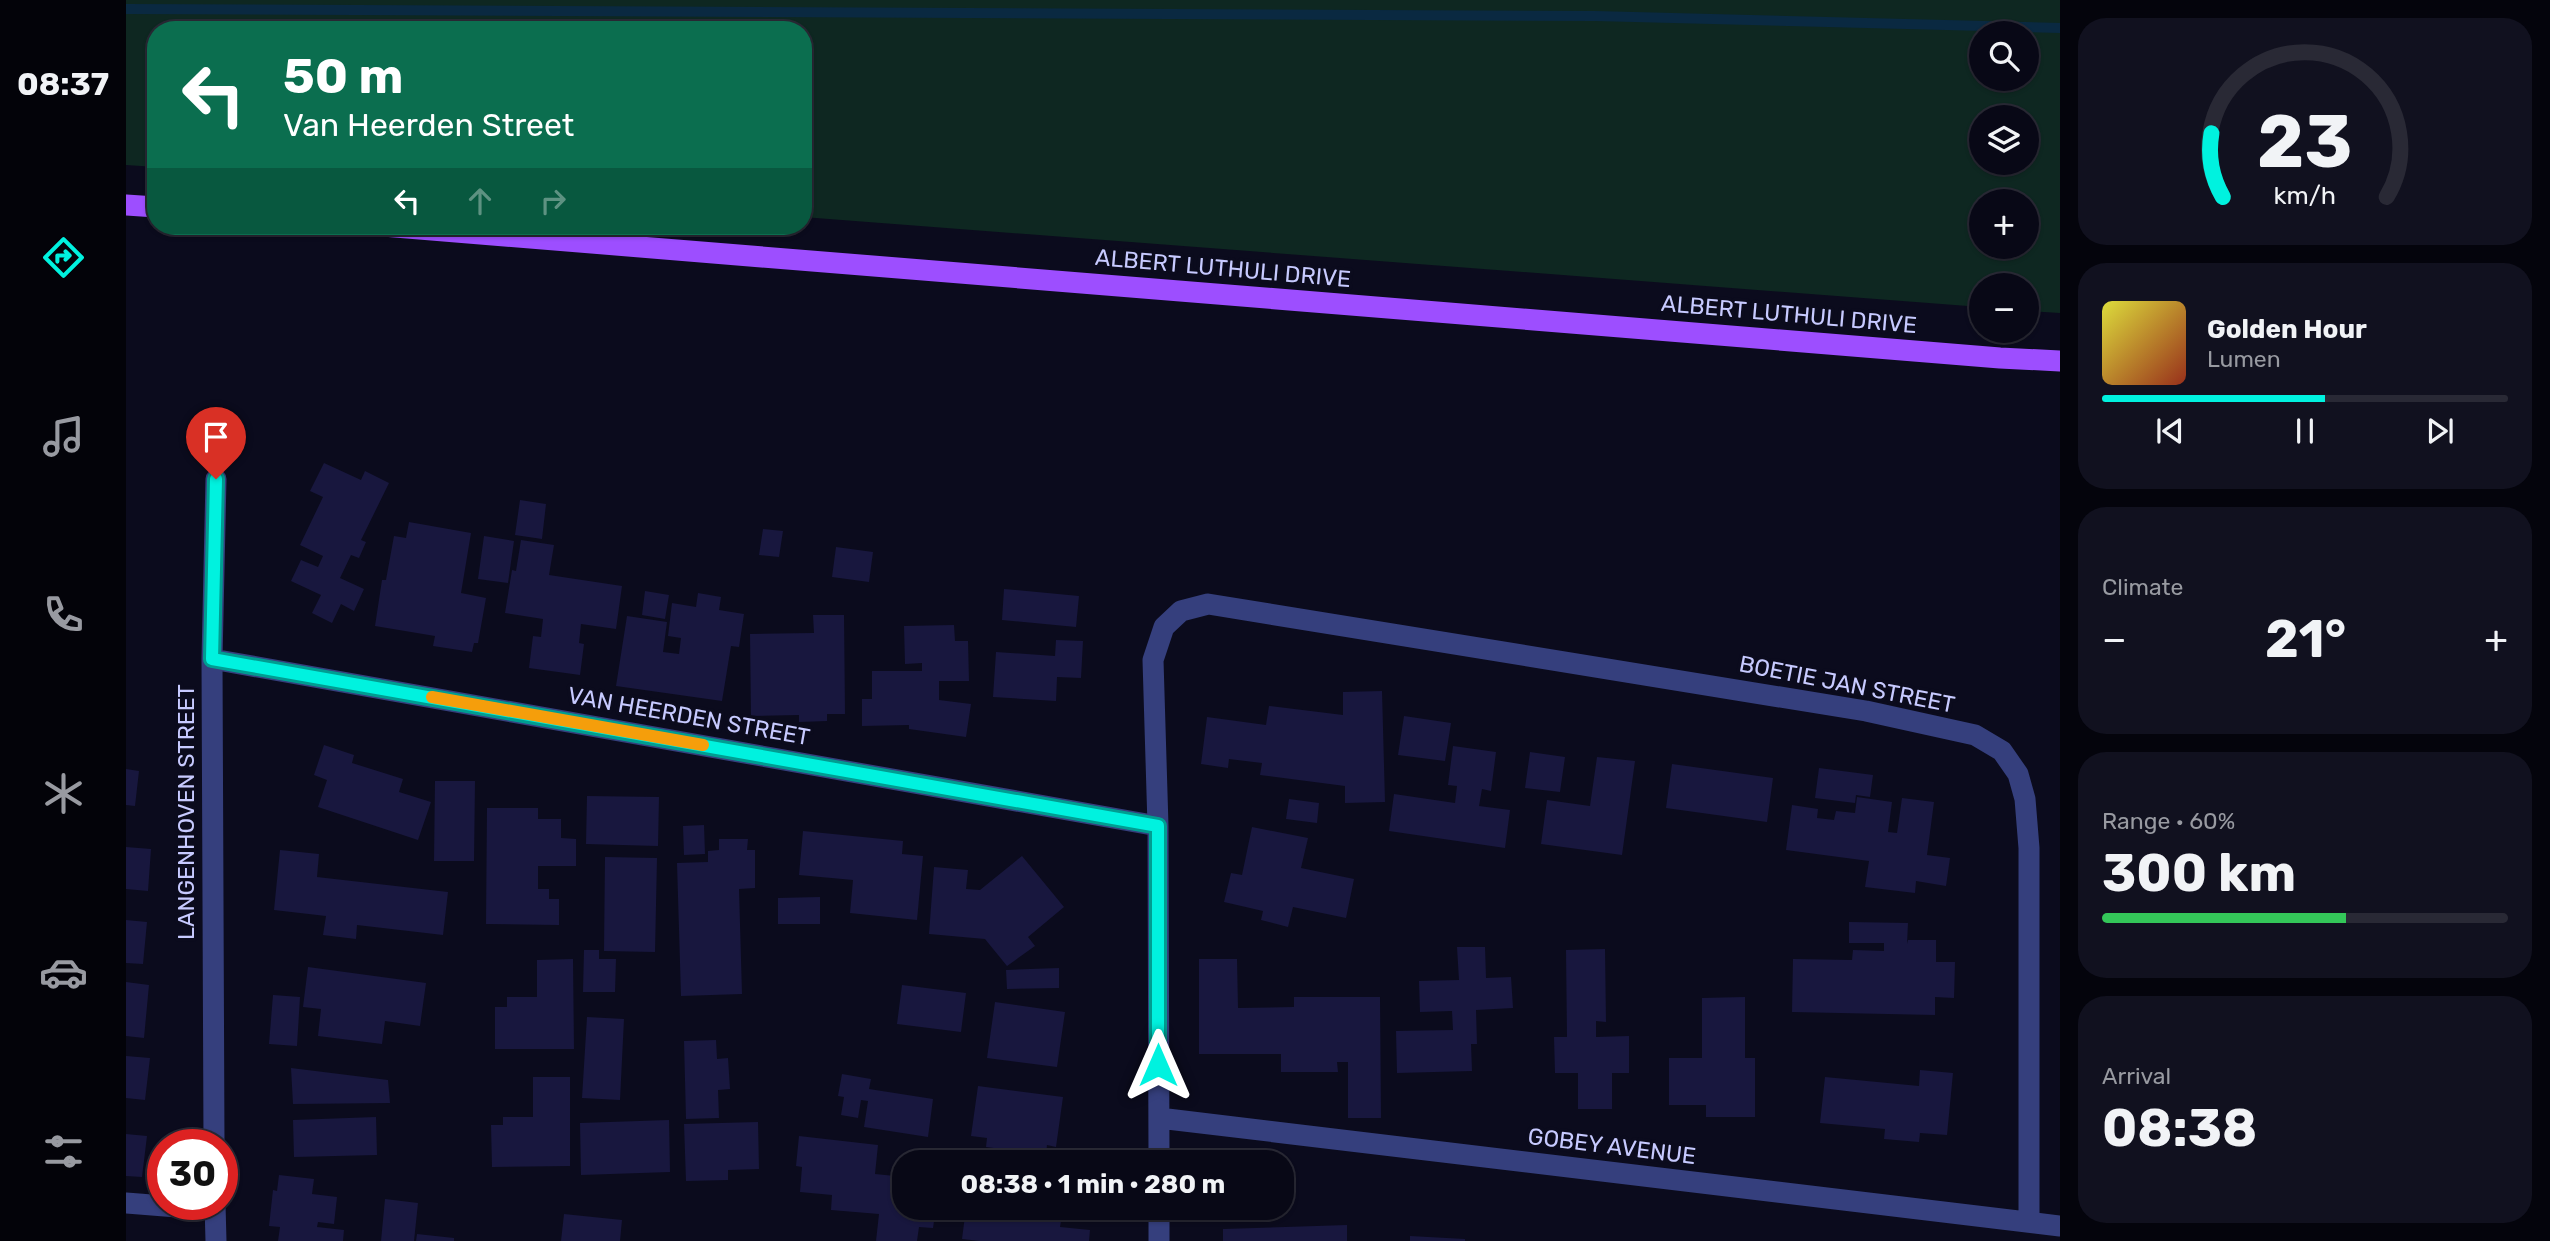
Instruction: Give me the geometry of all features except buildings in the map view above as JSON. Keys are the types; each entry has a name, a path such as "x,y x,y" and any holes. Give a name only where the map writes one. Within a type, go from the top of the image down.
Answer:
{"main road":[{"path":"126,205 147,206"},
{"name":"ALBERT LUTHULI DRIVE","path":"493,235 2000,358 2060,360"},
{"path":"2000,358 2060,373"}],"street":[{"name":"LANGENHOVEN STREET","path":"215,1129 212,659 216,479"},
{"name":"BOETIE JAN STREET","path":"1158,826 1153,660 1164,627 1181,611 1208,604 1866,711 1975,735 2002,751 2018,774 2025,799 2029,848 2029,1222"},
{"name":"VAN HEERDEN STREET","path":"212,659 1158,826"},
{"path":"1158,826 1159,1150"},
{"name":"GOBEY AVENUE","path":"1159,1118 2060,1226"},
{"path":"126,1203 147,1204"},
{"path":"215,1220 216,1241"},
{"path":"1159,1220 1159,1241"}],"green space":[{"path":"126,0 2060,0 2060,313 2039,312 2039,273 1969,273 1969,306 812,218 812,21 147,21 147,166 126,165"}],"waterway":[{"path":"126,9 1595,16 2060,28"}],"slow traffic":[{"path":"432,697 703,745"}],"route":[{"path":"216,479 212,659 1158,826 1158,1065"}]}
